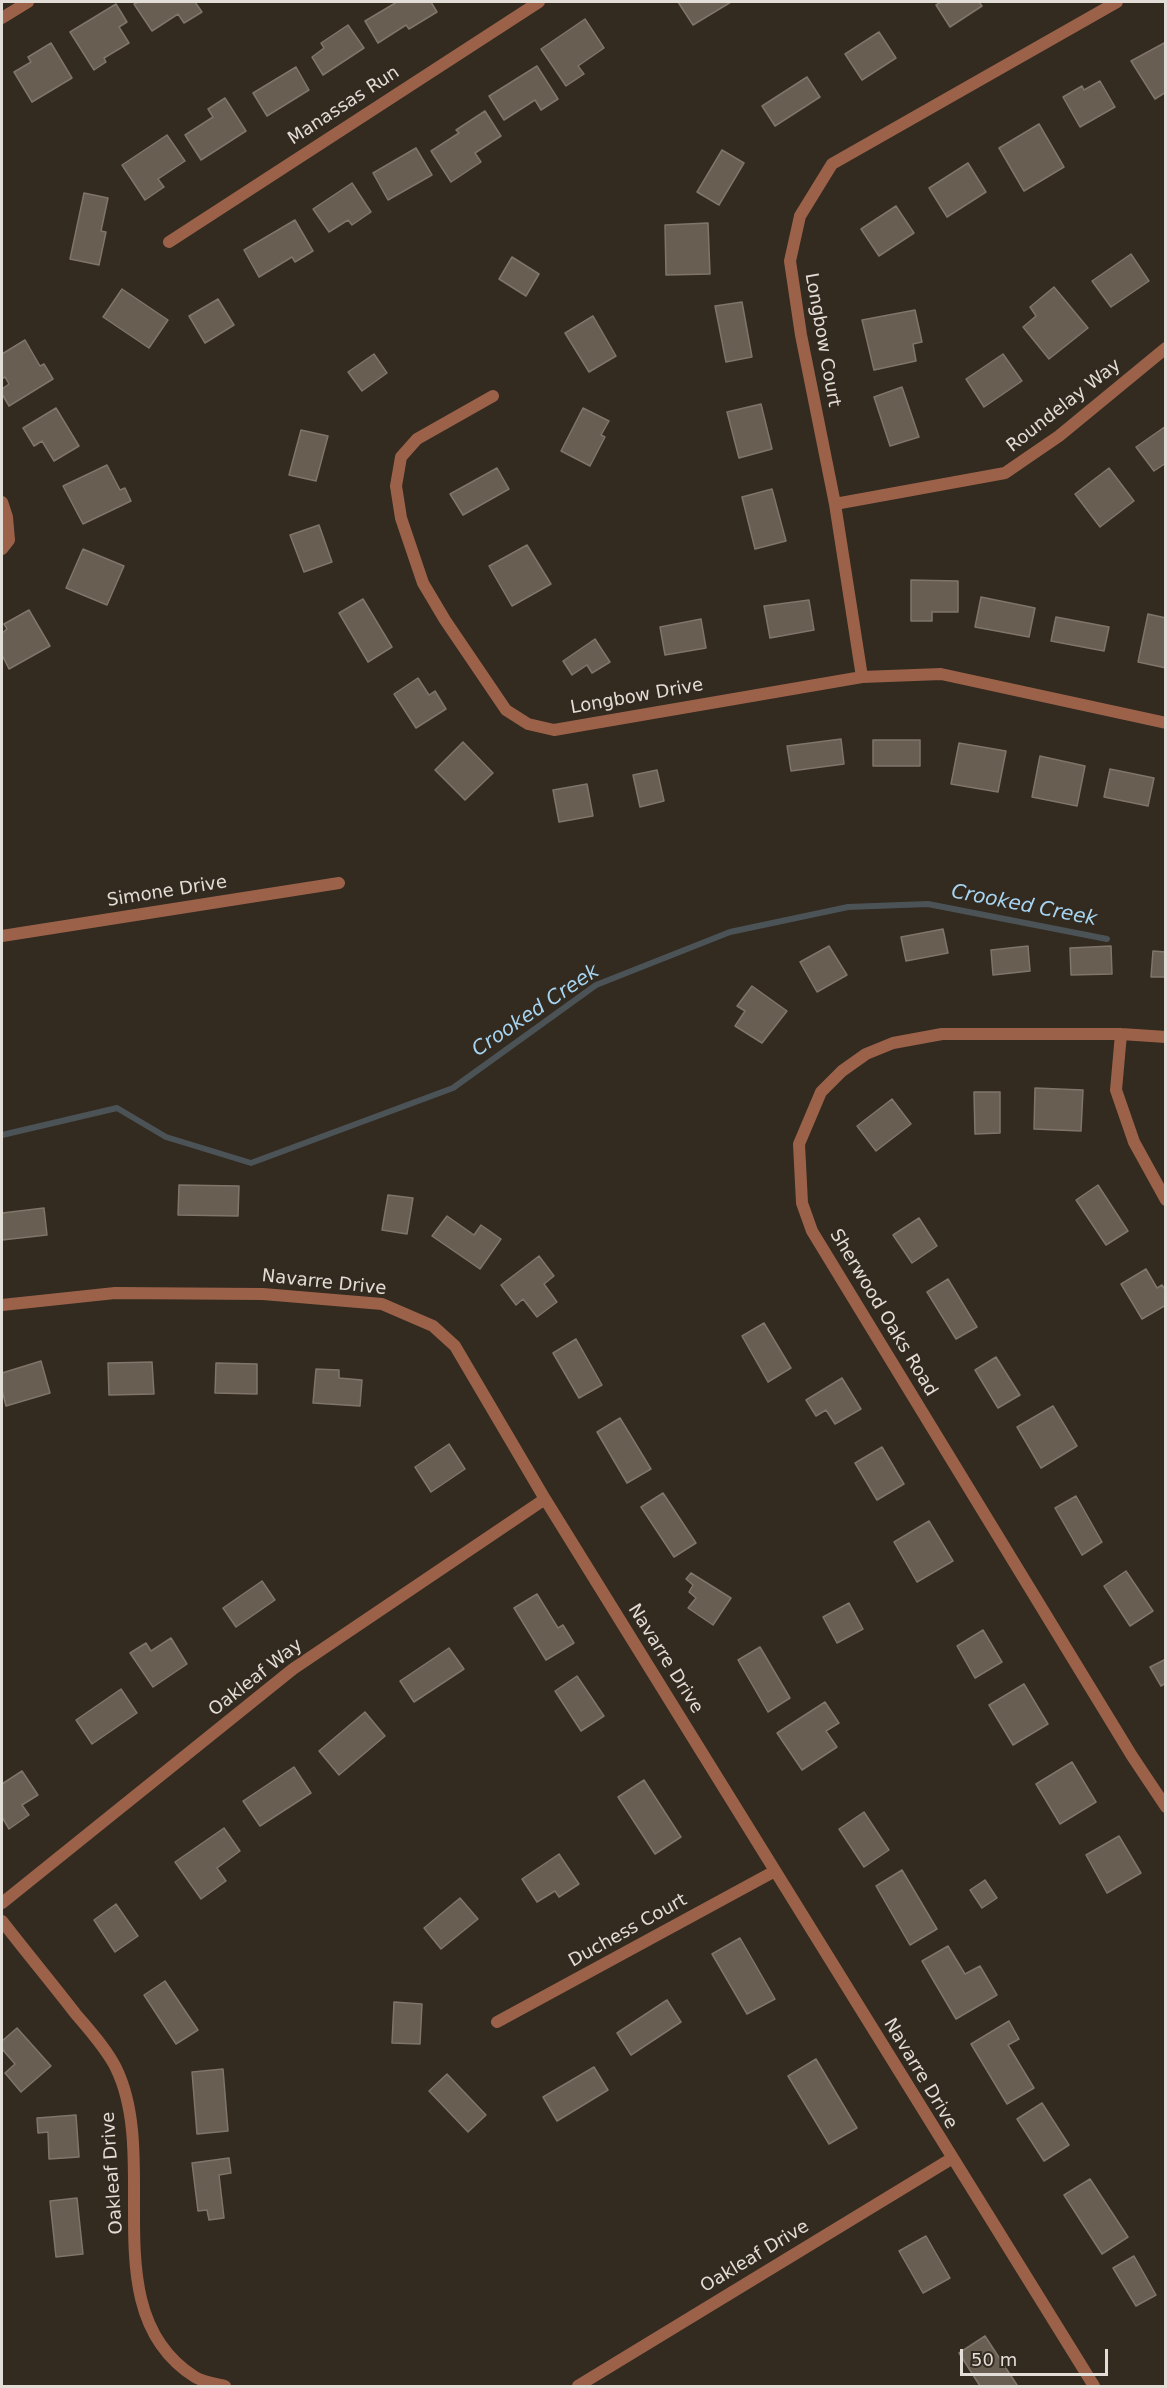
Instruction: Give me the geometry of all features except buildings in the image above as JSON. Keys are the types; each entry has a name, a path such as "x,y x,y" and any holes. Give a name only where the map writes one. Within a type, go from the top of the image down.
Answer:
{"street":[{"path":"2,18 28,2"},
{"name":"Manassas Run","path":"169,242 539,2"},
{"name":"Longbow Court","path":"862,676 835,504 801,335 790,261 800,216 832,164 1117,2"},
{"name":"Roundelay Way","path":"835,504 1005,473 1059,436 1166,348"},
{"name":"Longbow Drive","path":"493,396 417,439 401,456 396,486 401,518 423,582 445,620 506,710 528,724 554,730 862,676 942,675 1166,723"},
{"path":"2,502 8,517 9,540 2,549"},
{"name":"Simone Drive","path":"2,936 339,883"},
{"name":"Sherwood Oaks Road","path":"1166,1037 1121,1034 942,1034 893,1043 866,1054 842,1071 820,1092 799,1144 802,1203 812,1231 1132,1756 1166,1807"},
{"path":"1121,1034 1116,1090 1134,1142 1166,1200"},
{"name":"Navarre Drive","path":"2,1305 115,1293 263,1294 382,1304 433,1326 455,1346 545,1499 951,2159 1094,2386"},
{"name":"Oakleaf Way","path":"2,1903 293,1669 545,1499"},
{"name":"Duchess Court","path":"497,2022 775,1871"},
{"name":"Oakleaf Drive","path":"2,1921 99,2043 116,2068 131,2114 137,2280 142,2309 155,2336 173,2359 196,2378 225,2386"},
{"name":"Oakleaf Drive","path":"578,2386 951,2159"}],"waterway":[{"name":"Crooked Creek","path":"2,1135 117,1108 166,1137 251,1163 453,1088 596,985 730,932 848,907 928,904 1107,939"}]}
